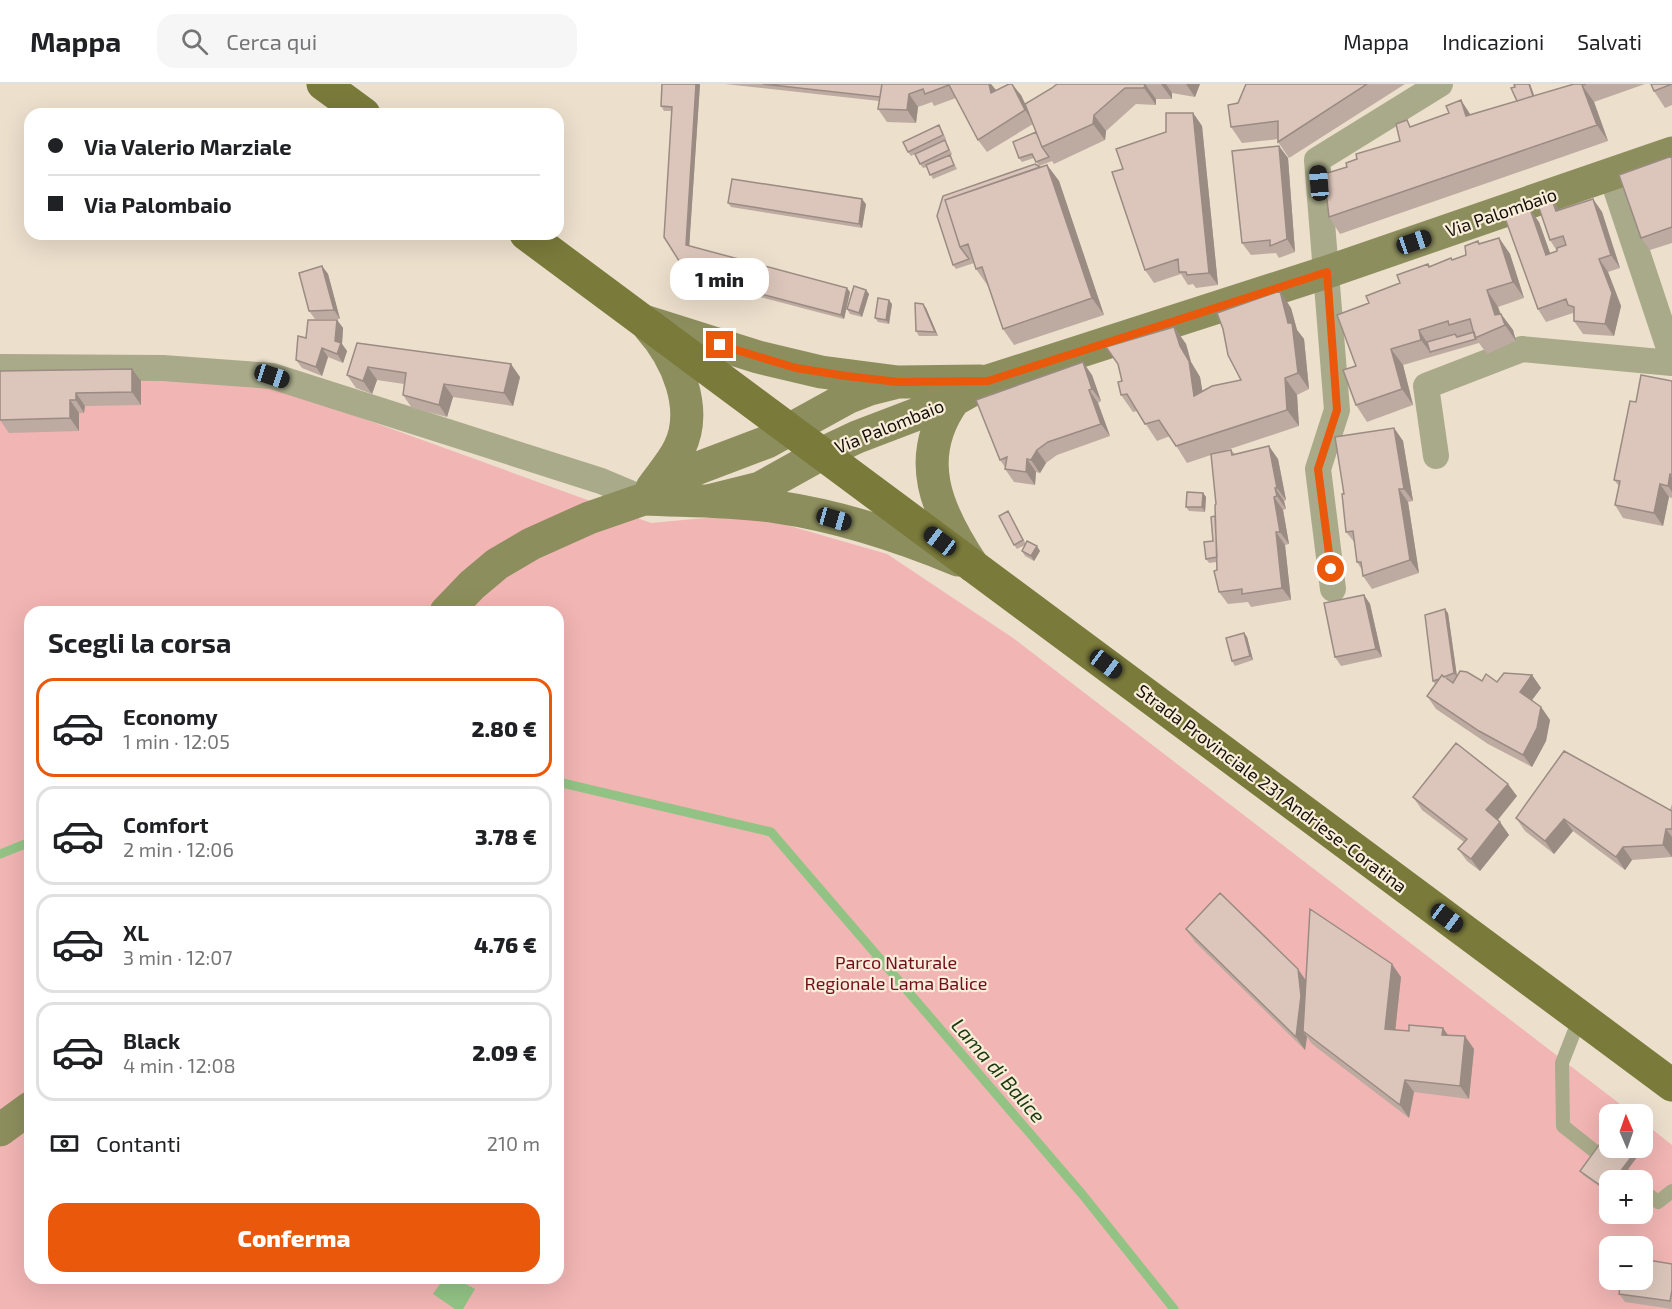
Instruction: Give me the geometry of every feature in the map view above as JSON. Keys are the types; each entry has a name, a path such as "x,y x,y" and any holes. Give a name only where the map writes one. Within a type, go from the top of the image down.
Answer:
{"main road":[{"path":"323,84 356,108"},
{"name":"Strada Provinciale 231 Andriese-Coratina","path":"534,240 824,453 1672,1085"}],"street":[{"path":"1333,589 1318,469 1337,410 1317,160 1440,84"},
{"name":"Via Palombaio","path":"708,501 760,488 857,437 954,400 988,381 1327,272 1672,153"},
{"path":"1436,456 1426,386 1522,350 1670,354 1611,174"},
{"path":"643,320 656,334 672,358 680,380 686,412 680,447 644,499"},
{"name":"Via Palombaio","path":"643,320 796,368 898,382 988,381"},
{"path":"0,367 163,368 272,376 602,481 644,499"},
{"name":"Via Palombaio","path":"644,499 679,476 767,442 848,398 870,389 898,382"},
{"name":"Via Palombaio","path":"954,400 943,415 936,435 932,461 933,479 946,520 959,546 973,566"},
{"path":"452,606 471,585 513,554 589,518 644,499 767,505 813,513 878,531 973,566"},
{"path":"0,1130 24,1112"}],"lane":[{"path":"1580,1017 1562,1063 1563,1126 1618,1170"},
{"path":"1653,1198 1658,1202 1672,1191"}],"green space":[{"name":"Parco Naturale Regionale Lama Balice","path":"243,375 651,523 748,514 887,554 1013,638 1620,1104 1599,1104 1599,1158 1653,1158 1653,1130 1672,1145 1672,1309 0,1309 0,376"}],"shaded area":[{"path":"440,1284 466,1284 475,1289 463,1309 455,1309 433,1294"}],"building":[{"path":"662,84 696,84 686,245 847,288 841,315 688,275 664,237 672,107 661,106"},
{"path":"763,84 882,84 880,97"},
{"path":"882,84 989,84 991,93 1012,84 1025,110 978,140 949,85 925,94 923,89 909,94 907,110 878,109"},
{"path":"1057,84 1145,84 1144,88 1125,88 1094,115 1093,124 1042,147 1025,104"},
{"path":"1246,84 1367,84 1278,142 1278,121 1231,127 1228,105 1238,103"},
{"path":"1514,84 1529,84 1533,96 1517,101 1511,88 1515,87"},
{"path":"1574,84 1586,84 1582,85 1597,125 1329,217 1324,174 1347,167 1346,163 1357,159 1356,154 1400,141 1396,124 1407,120 1410,127 1449,113 1446,106 1461,100 1466,116"},
{"path":"1651,84 1672,84 1654,91"},
{"path":"1166,113 1193,113 1209,273 1187,275 1186,272 1179,272 1178,259 1145,270 1112,172 1123,169 1116,149 1166,132"},
{"path":"939,125 943,135 908,152 903,142"},
{"path":"1036,132 1049,157 1036,162 1032,154 1019,158 1013,142"},
{"path":"945,140 949,150 920,164 915,154"},
{"path":"1279,146 1287,239 1270,246 1270,240 1242,243 1232,151"},
{"path":"950,155 954,165 930,175 926,165"},
{"path":"1672,156 1672,227 1641,238 1619,175"},
{"path":"1035,164 1040,167 945,200 960,247 969,259 953,265 937,216 943,196"},
{"path":"1047,165 1092,298 1003,329 982,267 976,269 968,244 960,247 945,200"},
{"path":"732,179 862,199 859,224 728,203"},
{"path":"1593,199 1611,255 1599,259 1612,293 1605,324 1574,321 1574,307 1568,305 1566,299 1538,309 1505,218 1530,209 1546,255 1566,245 1563,236 1550,240 1538,205 1552,200 1556,211"},
{"path":"1499,238 1513,282 1487,290 1495,315 1501,314 1505,325 1475,338 1470,319 1449,325 1448,321 1419,330 1421,340 1391,349 1402,389 1356,405 1343,370 1356,366 1337,315 1369,303 1366,296 1400,283 1397,275 1428,264 1429,267 1466,255 1465,246 1478,241 1479,244"},
{"path":"322,266 334,310 309,311 299,273"},
{"path":"854,286 866,290 859,313 847,309"},
{"path":"1280,291 1288,323 1292,323 1298,373 1285,378 1287,410 1176,446 1159,420 1145,424 1127,394 1121,395 1118,382 1122,381 1118,364 1106,347 1174,327 1180,346 1189,361 1194,396 1212,386 1241,380 1228,355 1217,313"},
{"path":"878,298 889,300 886,320 875,318"},
{"path":"915,303 923,304 935,332 916,331"},
{"path":"308,320 337,320 335,341 341,343 337,354 322,348 316,367 296,360 298,336 306,338"},
{"path":"1474,332 1476,339 1430,352 1427,342 1455,334 1457,337"},
{"path":"357,343 511,364 504,393 444,384 439,405 403,395 406,373 368,367 363,381 347,375"},
{"path":"1083,362 1092,389 1089,390 1101,424 1048,442 1037,450 1031,460 1027,459 1026,472 1005,469 1007,457 1000,460 976,400"},
{"path":"132,369 132,392 76,393 76,400 70,400 70,418 0,420 0,371"},
{"path":"1641,375 1672,381 1672,475 1670,474 1668,486 1660,484 1654,513 1615,505 1620,481 1614,480 1630,401 1636,402"},
{"path":"1394,428 1404,489 1399,489 1410,560 1363,576 1361,562 1357,562 1353,531 1346,532 1342,494 1344,494 1335,437"},
{"path":"1269,446 1277,488 1275,488 1277,496 1274,497 1280,532 1276,532 1282,588 1242,594 1242,589 1219,592 1214,571 1217,570 1216,504 1211,454 1231,450 1232,455"},
{"path":"1187,492 1203,493 1202,507 1186,507"},
{"path":"1008,511 1023,540 1014,545 999,516"},
{"path":"1215,516 1217,557 1206,559 1204,542 1213,541 1211,517"},
{"path":"1027,541 1037,546 1031,556 1022,551"},
{"path":"1364,595 1376,649 1335,657 1324,603"},
{"path":"1445,609 1454,673 1444,677 1442,675 1433,681 1425,615"},
{"path":"1244,633 1250,656 1232,661 1226,638"},
{"path":"1460,671 1467,672 1482,681 1486,674 1497,682 1504,673 1532,675 1520,692 1541,707 1537,728 1523,755 1479,731 1427,696 1442,675 1453,683"},
{"path":"1456,743 1508,784 1486,810 1500,822 1471,859 1458,849 1467,839 1413,797"},
{"path":"1564,751 1672,811 1672,829 1666,829 1663,845 1623,847 1616,857 1564,819 1545,841 1516,818"},
{"path":"1220,893 1298,969 1301,996 1296,1037 1186,929"},
{"path":"1310,909 1392,964 1385,1029 1409,1031 1409,1025 1443,1028 1442,1035 1465,1036 1460,1086 1405,1080 1400,1105 1303,1031"},
{"path":"1599,1145 1599,1158 1630,1158 1622,1170 1599,1170 1599,1184 1580,1171"},
{"path":"1653,1261 1672,1264 1670,1301 1619,1294 1620,1290 1653,1290"}],"waterway":[{"name":"Lama di Balice","path":"564,783 771,832 1082,1194 1174,1309"},
{"name":"Lama di Balice","path":"0,854 24,844"}],"route":[{"path":"720,345 796,368 846,376 898,382 988,381 1327,272 1337,410 1318,469 1331,569"}]}
